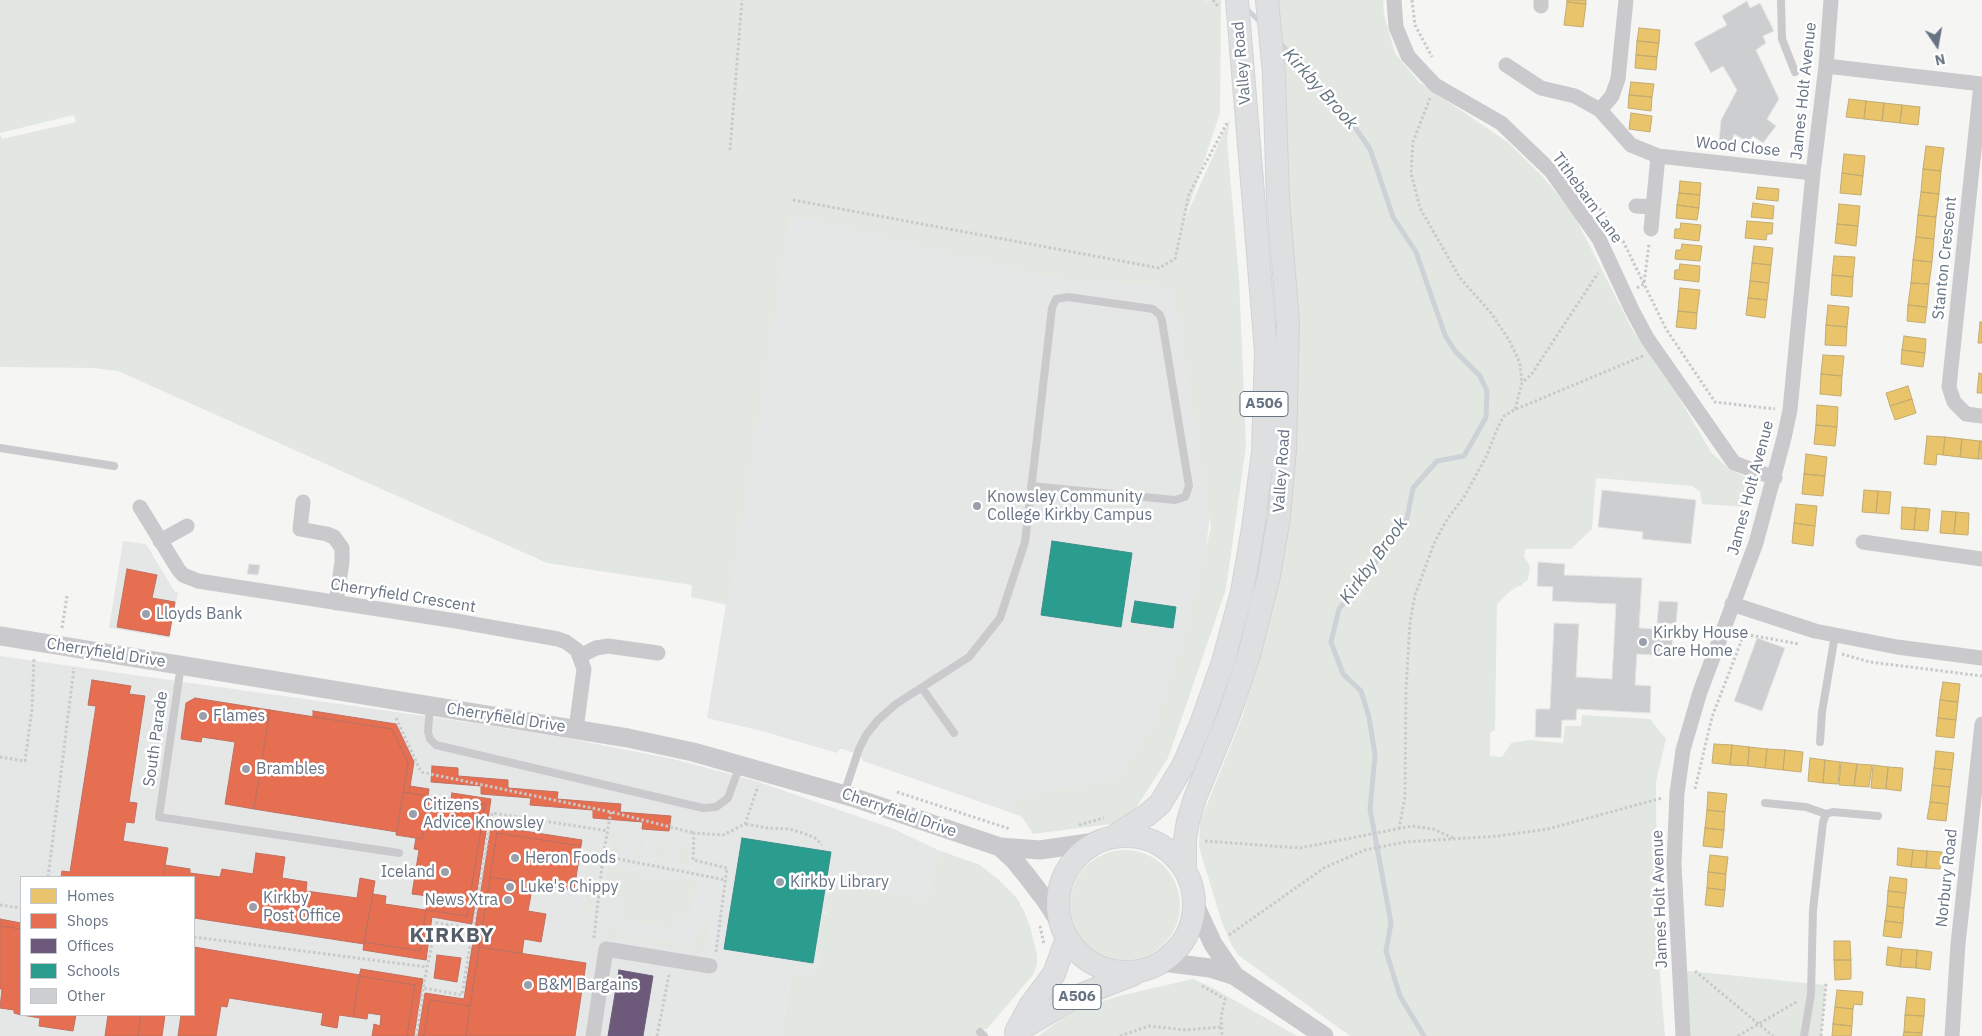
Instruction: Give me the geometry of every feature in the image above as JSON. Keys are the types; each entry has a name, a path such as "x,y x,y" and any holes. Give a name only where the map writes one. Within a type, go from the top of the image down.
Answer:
{"main road":[{"name":"Valley Road","path":"1113,826 1147,815 1160,804 1184,764 1201,724 1223,662 1242,592 1253,528 1263,452 1266,351 1237,0"},
{"name":"Valley Road","path":"1185,868 1185,839 1188,821 1229,715 1249,656 1270,576 1280,517 1286,449 1288,322 1278,200 1274,74 1267,3"},
{"name":"A506","path":"1113,826 1156,841 1172,852 1185,868 1193,886 1195,905 1191,927 1180,947 1153,966 1073,998 1014,1034 1030,1006 1054,974 1057,899 1063,876 1076,856 1113,826"},
{"name":"A506","path":"1055,928 1077,952 1092,963 1108,970 1126,972 1153,966"}],"street":[{"name":"Tithebarn Lane","path":"1394,0 1396,27 1408,56 1435,85 1501,123 1551,172 1599,239 1632,310 1656,350 1734,463 1774,478"},
{"path":"1600,110 1612,96 1618,79 1626,0"},
{"name":"James Holt Avenue","path":"1683,1036 1674,864 1677,793 1683,750 1697,700 1756,543 1790,410 1813,173 1826,66 1831,0"},
{"name":"Wood Close","path":"1506,65 1540,88 1575,96 1600,110 1630,145 1658,156 1813,173"},
{"path":"1826,66 1982,84"},
{"name":"Stanton Crescent","path":"1982,84 1977,166 1949,387 1954,402 1966,414 1982,416"},
{"path":"1652,229 1658,156"},
{"path":"1636,206 1653,207"},
{"path":"303,502 300,529 328,534 334,537 342,548 342,562 336,603"},
{"name":"Cherryfield Crescent","path":"140,507 178,570 190,579 558,639 572,646 580,656"},
{"path":"160,541 186,526"},
{"path":"1863,542 1982,559"},
{"path":"1732,604 1815,631 1897,646 1982,658"},
{"name":"Cherryfield Drive","path":"0,636 576,729 693,752 844,794 1000,847 1022,850 1048,850 1095,842"},
{"path":"576,729 584,678 584,669 580,656 596,648 608,646 658,653"},
{"name":"Norbury Road","path":"1952,1036 1958,944 1982,724"},
{"name":"Cherryfield Drive","path":"1000,847 1014,860 1046,901 1055,928"},
{"path":"1195,905 1213,944 1235,976"},
{"path":"593,1036 606,949 672,960 712,962"},
{"path":"1153,966 1210,968 1235,976 1324,1036"}],"lane":[{"path":"1781,0 1782,38 1795,72"},
{"path":"844,794 853,764 866,735 878,720 896,704 970,657 1000,618 1025,542 1031,486 1052,308 1056,299 1068,297 1153,309 1160,315 1166,348 1189,486 1185,497 1175,500 1031,486"},
{"path":"0,448 114,466"},
{"path":"1820,742 1822,712 1835,635"},
{"name":"South Parade","path":"180,665 159,817 399,853"},
{"path":"922,688 954,733"},
{"path":"430,706 428,732 430,739 436,745 703,808 716,807 728,798 740,765"},
{"path":"1765,803 1806,807 1826,814 1833,812 1878,816"},
{"path":"1804,1036 1811,994 1813,910 1823,822 1826,814"}],"path":[{"path":"730,150 742,0"},
{"path":"1412,0 1415,25 1438,69 1435,85 1413,142 1410,174 1420,208 1460,278 1491,313 1509,340 1520,363 1522,383 1514,410"},
{"path":"793,200 1159,268 1175,259 1190,194 1230,118 1231,128"},
{"path":"1634,281 1637,288 1644,284 1652,229"},
{"path":"1522,383 1531,374 1608,256"},
{"path":"1399,829 1405,797 1406,688 1410,624 1415,595 1435,542 1448,518 1464,497 1486,457 1504,416 1514,410 1656,350"},
{"path":"62,628 67,596"},
{"path":"1693,798 1712,717 1744,634 1802,644"},
{"path":"1832,652 1870,662 1982,676"},
{"path":"0,757 25,762 32,709 34,655"},
{"path":"48,876 74,668"},
{"path":"746,824 758,786"},
{"path":"896,791 952,808 1018,832"},
{"path":"1229,934 1324,868 1365,850 1405,842 1498,836 1548,828 1677,793"},
{"path":"606,949 594,946 603,856 611,812"},
{"path":"423,988 462,995 492,813 608,831"},
{"path":"712,962 728,868 692,860 694,833 723,835 746,824 788,829 803,833 815,838 822,845"},
{"path":"1074,827 1113,826"},
{"path":"1204,832 1201,841 1300,848 1412,826 1433,829 1454,839"},
{"path":"603,856 726,880"},
{"path":"0,905 20,908"},
{"path":"416,1036 436,922 473,928"},
{"path":"1045,952 1055,928"},
{"path":"195,937 427,967"},
{"path":"657,1036 672,960"},
{"path":"1680,970 1697,971 1773,1036"},
{"path":"1201,985 1225,999 1221,1017 1222,1036"},
{"path":"1120,1036 1149,1026 1186,1030 1221,1027"}],"shaded area":[{"path":"0,0 1204,0 1208,2 1206,0 1221,0 1220,113 1184,221 1230,118 1227,140 1239,278 1246,446 1226,589 1168,758 1127,822 1033,834 1010,798 1116,780 1157,718 1185,634 1211,527 1174,290 1176,289 1105,281 1051,278 791,215 728,605 691,597 692,585 547,563 118,371 94,368 0,367 0,134 2,139 76,122 74,115 0,133"},
{"path":"1276,0 1383,0 1384,15 1395,53 1419,82 1509,143 1543,177 1573,213 1632,329 1678,396 1711,452 1729,469 1753,480 1747,507 1702,504 1700,492 1692,486 1596,478 1592,529 1571,549 1525,549 1524,557 1530,566 1528,580 1522,586 1518,586 1508,593 1497,604 1495,730 1490,733 1490,756 1502,757 1511,743 1530,740 1563,743 1565,726 1581,726 1582,715 1650,719 1666,739 1656,782 1657,938 1665,1036 1350,1036 1238,955 1222,923 1199,847 1200,822 1243,715 1266,629 1287,536"},
{"name":"Knowsley Community College Kirkby Campus","path":"791,215 1178,270 1215,476 1202,578 1187,647 1132,783 1029,819 863,761 860,755 843,749 840,749 837,753 762,731 707,718"},
{"path":"123,541 146,544 175,592 178,592 170,638 109,628"},
{"path":"0,656 453,720 561,737 673,759 756,781 894,829 938,850 927,900 821,913 816,946 819,953 814,975 791,972 781,1036 0,1036"},
{"path":"613,831 622,833 619,856 610,855"},
{"path":"636,835 645,837 642,860 633,858"},
{"path":"659,839 668,840 664,863 655,862"},
{"path":"682,842 691,844 687,867 678,866"},
{"path":"594,846 600,854 587,935 582,934"},
{"path":"938,850 980,865 1016,897 1030,927 1037,954 1037,964 1033,975 986,1030 984,1028 978,1036 781,1036 791,972 814,975 819,953 816,946 821,913 827,913 831,884 927,899"},
{"path":"1125,850 1146,854 1164,866 1176,884 1180,905 1176,926 1164,944 1146,956 1125,960 1104,956 1086,944 1074,926 1070,905 1074,884 1086,866 1104,854"},
{"path":"608,867 639,871 638,876 653,879 654,874 662,875 661,880 676,882 677,877 696,880 691,916 675,914 673,928 620,920 623,900 603,897"},
{"path":"700,919 710,920 705,954 640,943 641,937 696,946"},
{"path":"605,927 619,928 618,934 633,936 633,942 604,938"},
{"path":"1680,970 1826,985 1821,1036 1683,1036"},
{"path":"1193,979 1213,988 1297,1036 1038,1036 1073,1011 1119,996"}],"building: Homes":[{"path":"1567,0 1586,0 1586,4 1567,2"},
{"path":"1567,2 1586,4 1583,27 1564,25"},
{"path":"1639,28 1660,30 1659,43 1637,41"},
{"path":"1637,41 1659,43 1657,57 1636,55"},
{"path":"1636,55 1657,57 1656,70 1635,68"},
{"path":"1631,82 1654,84 1652,97 1629,95"},
{"path":"1629,95 1652,97 1651,111 1628,108"},
{"path":"1849,99 1866,101 1864,119 1846,117"},
{"path":"1866,101 1884,103 1882,121 1864,119"},
{"path":"1884,103 1902,105 1900,123 1882,121"},
{"path":"1902,105 1920,107 1918,125 1900,123"},
{"path":"1631,113 1652,116 1650,132 1629,129"},
{"path":"1926,146 1944,148 1941,171 1923,169"},
{"path":"1844,154 1865,156 1863,176 1842,173"},
{"path":"1923,169 1941,171 1939,194 1921,192"},
{"path":"1842,173 1863,176 1861,195 1840,193"},
{"path":"1680,181 1701,183 1700,195 1679,193"},
{"path":"1758,187 1779,189 1778,201 1756,199"},
{"path":"1921,192 1939,194 1936,217 1918,215"},
{"path":"1679,193 1700,195 1699,208 1677,205"},
{"path":"1753,203 1774,206 1773,219 1751,217"},
{"path":"1839,204 1860,206 1858,226 1837,224"},
{"path":"1677,205 1699,208 1697,220 1676,218"},
{"path":"1918,215 1936,217 1934,239 1916,237"},
{"path":"1747,221 1773,223 1772,234 1767,234 1766,240 1745,238"},
{"path":"1681,223 1701,225 1699,241 1674,238 1675,229 1680,229"},
{"path":"1837,224 1858,226 1856,246 1835,243"},
{"path":"1916,237 1934,239 1932,262 1913,260"},
{"path":"1682,244 1702,246 1700,261 1675,259 1676,250 1681,250"},
{"path":"1754,246 1773,248 1771,265 1752,263"},
{"path":"1834,256 1855,257 1853,277 1832,275"},
{"path":"1913,260 1932,262 1929,284 1911,283"},
{"path":"1752,263 1771,265 1769,283 1750,281"},
{"path":"1680,264 1700,266 1699,282 1674,279 1675,270 1679,270"},
{"path":"1832,275 1853,277 1852,297 1831,295"},
{"path":"1750,281 1769,283 1767,300 1748,298"},
{"path":"1911,283 1929,284 1927,307 1908,305"},
{"path":"1680,288 1700,290 1697,313 1678,311"},
{"path":"1748,298 1767,300 1765,318 1746,315"},
{"path":"1828,305 1849,307 1847,327 1826,325"},
{"path":"1908,305 1927,307 1925,323 1907,321"},
{"path":"1678,311 1697,313 1696,329 1676,327"},
{"path":"1980,322 1982,322 1982,343 1978,343"},
{"path":"1826,325 1847,327 1846,346 1825,345"},
{"path":"1904,336 1926,339 1925,353 1902,350"},
{"path":"1902,350 1925,353 1923,367 1901,364"},
{"path":"1823,355 1844,356 1842,376 1821,374"},
{"path":"1979,373 1982,374 1982,393 1977,393"},
{"path":"1821,374 1842,376 1841,396 1820,394"},
{"path":"1908,386 1912,399 1890,406 1886,393"},
{"path":"1912,399 1916,413 1895,420 1890,406"},
{"path":"1817,405 1838,407 1837,427 1816,425"},
{"path":"1816,425 1837,427 1835,446 1814,444"},
{"path":"1927,436 1945,437 1943,455 1937,454 1936,465 1924,464"},
{"path":"1945,437 1962,439 1960,457 1943,455"},
{"path":"1962,439 1980,441 1978,459 1960,457"},
{"path":"1980,441 1982,441 1982,459 1978,459"},
{"path":"1806,454 1827,457 1825,476 1804,474"},
{"path":"1804,474 1825,476 1823,496 1802,494"},
{"path":"1864,490 1878,491 1876,513 1862,512"},
{"path":"1878,491 1891,492 1889,514 1876,513"},
{"path":"1796,504 1817,506 1815,526 1794,523"},
{"path":"1902,507 1916,508 1914,530 1901,529"},
{"path":"1916,508 1930,509 1928,531 1914,530"},
{"path":"1942,511 1956,512 1954,534 1940,533"},
{"path":"1956,512 1969,513 1968,535 1954,534"},
{"path":"1794,523 1815,526 1813,546 1792,543"},
{"path":"1943,682 1960,684 1958,702 1940,700"},
{"path":"1940,700 1958,702 1956,720 1938,718"},
{"path":"1938,718 1956,720 1954,738 1936,736"},
{"path":"1714,744 1732,745 1730,765 1712,763"},
{"path":"1732,745 1749,747 1748,766 1730,765"},
{"path":"1749,747 1767,749 1765,768 1748,766"},
{"path":"1767,749 1785,750 1783,770 1765,768"},
{"path":"1785,750 1803,752 1801,772 1783,770"},
{"path":"1936,751 1954,753 1952,770 1934,768"},
{"path":"1810,758 1825,760 1823,783 1808,781"},
{"path":"1825,760 1840,762 1838,784 1823,783"},
{"path":"1841,762 1857,764 1854,786 1839,785"},
{"path":"1857,764 1872,765 1869,787 1854,786"},
{"path":"1873,765 1888,767 1886,789 1871,788"},
{"path":"1888,767 1903,768 1901,791 1886,789"},
{"path":"1934,768 1952,770 1950,787 1932,785"},
{"path":"1932,785 1950,787 1948,804 1930,802"},
{"path":"1708,792 1727,794 1725,812 1707,810"},
{"path":"1930,802 1948,804 1946,821 1927,819"},
{"path":"1707,810 1725,812 1724,830 1705,828"},
{"path":"1705,828 1724,830 1722,848 1703,846"},
{"path":"1898,848 1913,850 1911,867 1897,865"},
{"path":"1913,850 1927,851 1926,868 1911,867"},
{"path":"1927,851 1942,852 1940,869 1926,868"},
{"path":"1710,855 1728,857 1726,874 1708,872"},
{"path":"1708,872 1726,874 1725,890 1707,888"},
{"path":"1890,877 1907,879 1906,893 1888,891"},
{"path":"1707,888 1725,890 1723,907 1705,905"},
{"path":"1888,891 1906,893 1904,908 1887,906"},
{"path":"1887,906 1904,908 1903,923 1885,921"},
{"path":"1885,921 1903,923 1901,938 1883,936"},
{"path":"1834,941 1850,941 1851,960 1834,960"},
{"path":"1888,947 1902,949 1900,967 1886,965"},
{"path":"1902,949 1917,950 1916,968 1900,967"},
{"path":"1917,950 1932,952 1930,970 1916,968"},
{"path":"1834,960 1851,960 1851,979 1835,980"},
{"path":"1837,990 1863,992 1862,1005 1854,1004 1853,1009 1835,1007"},
{"path":"1907,997 1925,999 1924,1016 1905,1015"},
{"path":"1835,1007 1853,1009 1852,1026 1833,1024"},
{"path":"1905,1015 1924,1016 1922,1033 1904,1032"},
{"path":"1833,1024 1852,1026 1851,1036 1832,1036"},
{"path":"1904,1032 1922,1033 1922,1036 1903,1036"}],"building: Shops":[{"name":"Lloyds Bank","path":"127,569 157,575 152,598 175,602 169,636 117,627"},
{"path":"92,680 131,686 129,694 145,696 129,802 137,803 134,823 126,822 123,841 168,848 163,876 61,876 62,871 70,872 96,706 88,705"},
{"path":"195,698 270,710 254,809 225,804 235,742 202,737 201,742 181,739 186,703"},
{"path":"270,710 392,729 408,763 397,832 254,809"},
{"path":"313,711 396,724 414,762 409,793 403,792 408,763 392,729 313,717"},
{"path":"432,766 458,768 458,776 508,780 508,788 558,792 557,799 621,804 620,812 671,816 669,831 642,829 643,822 593,818 593,810 530,805 531,798 481,794 481,786 431,782"},
{"path":"410,786 429,789 428,796 409,793"},
{"name":"Citizens Advice Knowsley","path":"403,792 428,796 422,839 396,835"},
{"path":"452,793 491,799 472,924 432,917 426,960 363,950 364,942 420,951 426,910 467,916 485,804 451,799"},
{"name":"Iceland","path":"428,796 485,804 467,916 426,910 428,896 412,894 419,850 414,849 416,838 422,839"},
{"path":"491,826 582,840 581,846 497,833 470,1006 430,1000 424,1036 418,1036 425,993 464,999"},
{"path":"497,833 581,846 574,890 490,877"},
{"path":"256,853 285,857 282,878 307,882 306,891 357,898 360,878 375,881 364,944 195,918 195,876 163,876 165,865 190,869 190,873 220,877 222,869 253,874"},
{"path":"490,877 533,884 528,911 546,914 541,942 524,939 522,954 479,947"},
{"path":"373,894 386,896 385,904 426,910 420,951 364,942"},
{"path":"0,919 20,923 20,929 0,926"},
{"path":"0,926 20,929 20,1015 14,1013 14,1010 0,1008 2,989 0,989"},
{"path":"195,947 360,975 353,1017 339,1015 337,1028 321,1025 323,1013 229,998 227,1007 221,1006 216,1036 178,1036 181,1016 195,1016"},
{"name":"B&M Bargains","path":"479,947 586,963 575,1036 466,1036"},
{"path":"437,955 461,958 457,982 434,978"},
{"path":"361,969 423,979 414,1036 407,1036 415,985 359,976"},
{"path":"359,976 415,985 407,1036 372,1036 374,1024 380,1026 381,1015 368,1013 367,1019 353,1017"},
{"path":"430,1000 470,1006 466,1036 424,1036"},
{"path":"28,1016 76,1016 73,1031 39,1026 40,1018"},
{"path":"108,1016 141,1016 138,1036 105,1036"},
{"path":"141,1016 165,1016 162,1036 138,1036"}],"building: Offices":[{"path":"619,970 653,976 643,1036 608,1036"}],"building: Schools":[{"path":"1052,541 1132,553 1121,627 1041,615"},
{"path":"1135,601 1176,607 1173,628 1131,622"},
{"name":"Kirkby Library","path":"742,838 831,852 813,963 724,949"}],"building: Other":[{"path":"1747,1 1750,8 1760,3 1774,31 1763,36 1766,43 1756,50 1779,99 1767,119 1776,126 1763,143 1753,136 1748,142 1734,134 1733,143 1719,141 1721,120 1737,90 1723,66 1711,73 1694,43 1727,25 1722,16"},
{"path":"1602,490 1696,500 1691,544 1642,539 1643,532 1598,527"},
{"name":"Kirkby House Care Home","path":"1538,562 1565,564 1564,575 1642,578 1639,628 1673,630 1672,656 1637,654 1635,685 1651,686 1650,713 1577,709 1576,720 1562,720 1561,738 1535,737 1536,709 1550,709 1554,623 1579,624 1576,677 1612,679 1616,604 1552,601 1553,587 1537,586"},
{"path":"249,564 260,565 258,575 247,574"},
{"path":"1659,601 1678,602 1676,624 1657,623"},
{"path":"1757,638 1785,648 1762,711 1734,701"}],"waterway":[{"name":"Kirkby Brook","path":"1244,6 1261,23"},
{"name":"Kirkby Brook","path":"1279,42 1350,120 1370,149 1393,217 1416,252 1445,335 1455,351 1480,376 1487,391 1486,417 1464,456 1437,461 1413,488 1407,518 1339,609 1331,642 1343,674 1361,691 1369,717 1375,755 1370,809 1391,923 1386,951 1400,996 1424,1036"}],"place":[{"name":"Knowsley Community College Kirkby Campus","path":"977,506"},
{"name":"Lloyds Bank","path":"146,614"},
{"name":"Kirkby House Care Home","path":"1643,642"},
{"name":"Flames","path":"203,716"},
{"name":"Brambles","path":"246,769"},
{"name":"Citizens Advice Knowsley","path":"413,814"},
{"name":"Heron Foods","path":"515,858"},
{"name":"Iceland","path":"445,872"},
{"name":"Kirkby Library","path":"780,882"},
{"name":"Luke's Chippy","path":"510,887"},
{"name":"News Xtra","path":"508,900"},
{"name":"Kirkby Post Office","path":"253,907"},
{"name":"B&M Bargains","path":"528,985"}],"district":[{"name":"KIRKBY","path":"452,936"}]}
